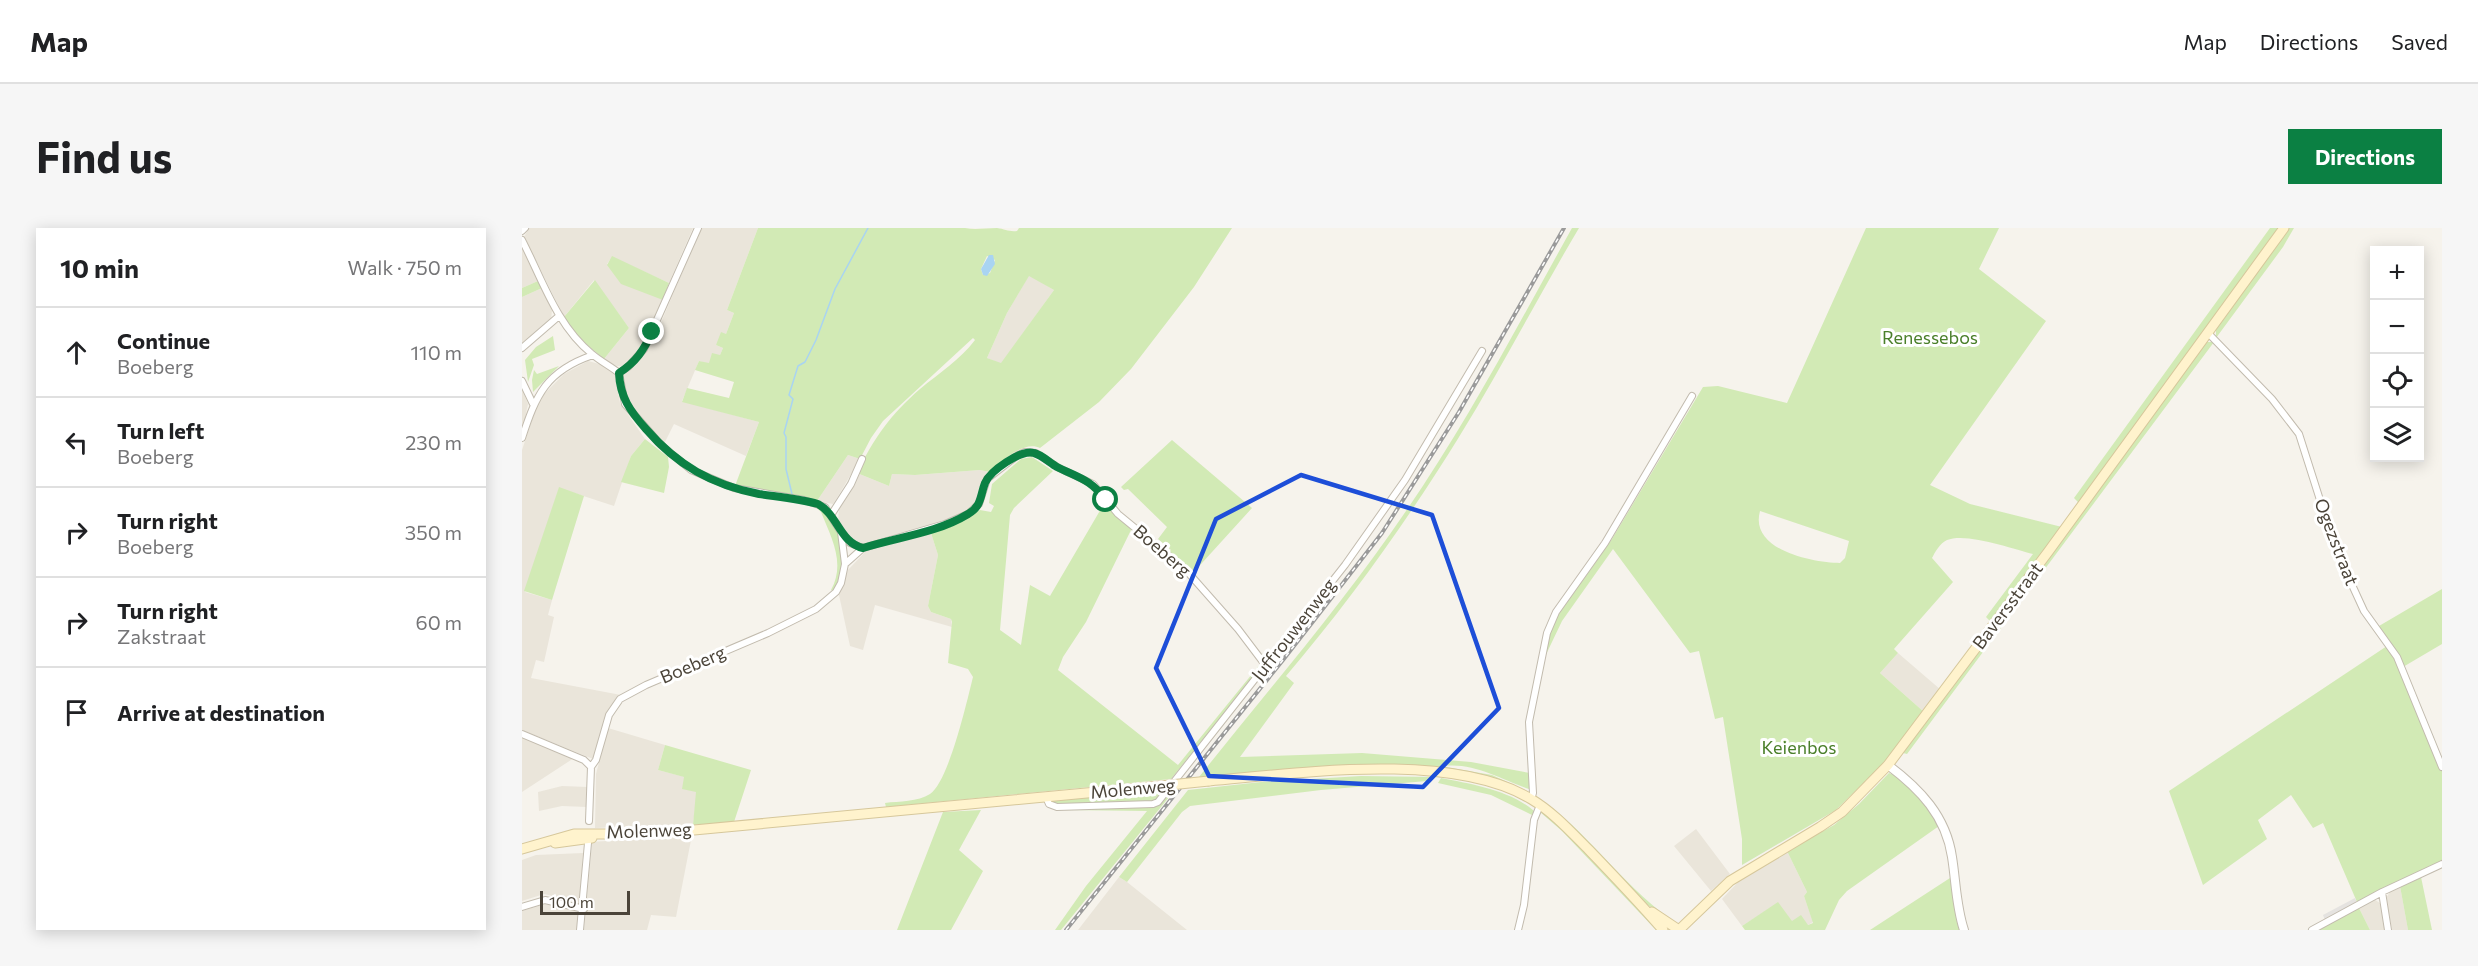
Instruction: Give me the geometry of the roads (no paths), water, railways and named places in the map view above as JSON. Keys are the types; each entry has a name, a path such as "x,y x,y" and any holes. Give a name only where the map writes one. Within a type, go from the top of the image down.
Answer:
{"main road":[{"name":"Baversstraat","path":"1679,930 1743,871 1837,816 1888,765 2042,562 2284,228"},
{"name":"Molenweg","path":"538,844 574,834 612,834 774,824 1209,781 1341,771 1437,772 1487,780 1540,805 1562,823 1645,907 1663,930"},
{"path":"522,849 538,844 612,834"},
{"name":"Molenweg","path":"1645,907 1679,930"}],"street":[{"path":"619,373 628,367 644,349 698,228"},
{"path":"522,240 559,316 578,341 593,355 619,373 625,404 654,438 691,470 734,488 818,504 831,515 851,484 862,459"},
{"path":"522,348 559,316"},
{"name":"Ogezstraat","path":"2208,333 2272,399 2299,434 2328,525 2347,574 2364,611 2397,657 2442,767"},
{"name":"Juffrouwenweg","path":"1046,797 1049,804 1057,807 1158,802 1345,565 1405,480 1482,351"},
{"path":"522,438 533,404 540,392 560,372 593,355"},
{"path":"522,381 533,404"},
{"path":"1531,799 1533,793 1529,722 1547,633 1556,612 1605,543 1692,396"},
{"name":"Boeberg","path":"845,564 863,548 919,533 968,514 979,504 987,479 1018,455 1036,453 1059,468 1093,484 1118,514 1185,569 1238,629 1266,666"},
{"name":"Boeberg","path":"831,515 850,543 863,548"},
{"name":"Boeberg","path":"589,821 591,767 596,760 609,715 620,699 646,685 768,633 816,609 836,592 841,583 845,564 841,532"},
{"path":"522,734 584,760 591,767"},
{"path":"1888,765 1926,796 1943,825 1950,844 1959,915 1964,930"},
{"path":"1518,930 1524,905 1534,820 1540,805"},
{"path":"580,930 584,909 588,843"},
{"path":"2312,930 2382,892 2442,864"},
{"path":"2382,892 2388,930"},
{"path":"522,908 545,900 584,909"}],"water":[{"path":"989,255 993,255 995,264 987,276 983,275 981,269"}],"waterway":[{"path":"792,494 786,469 784,433 793,399 789,395 798,366 805,362 816,340 835,289 868,228"}],"railway":[{"path":"1066,930 1382,533 1459,412 1564,228"}],"park label":[{"name":"Renessebos","path":"1930,338"},
{"name":"Keienbos","path":"1799,748"}]}
